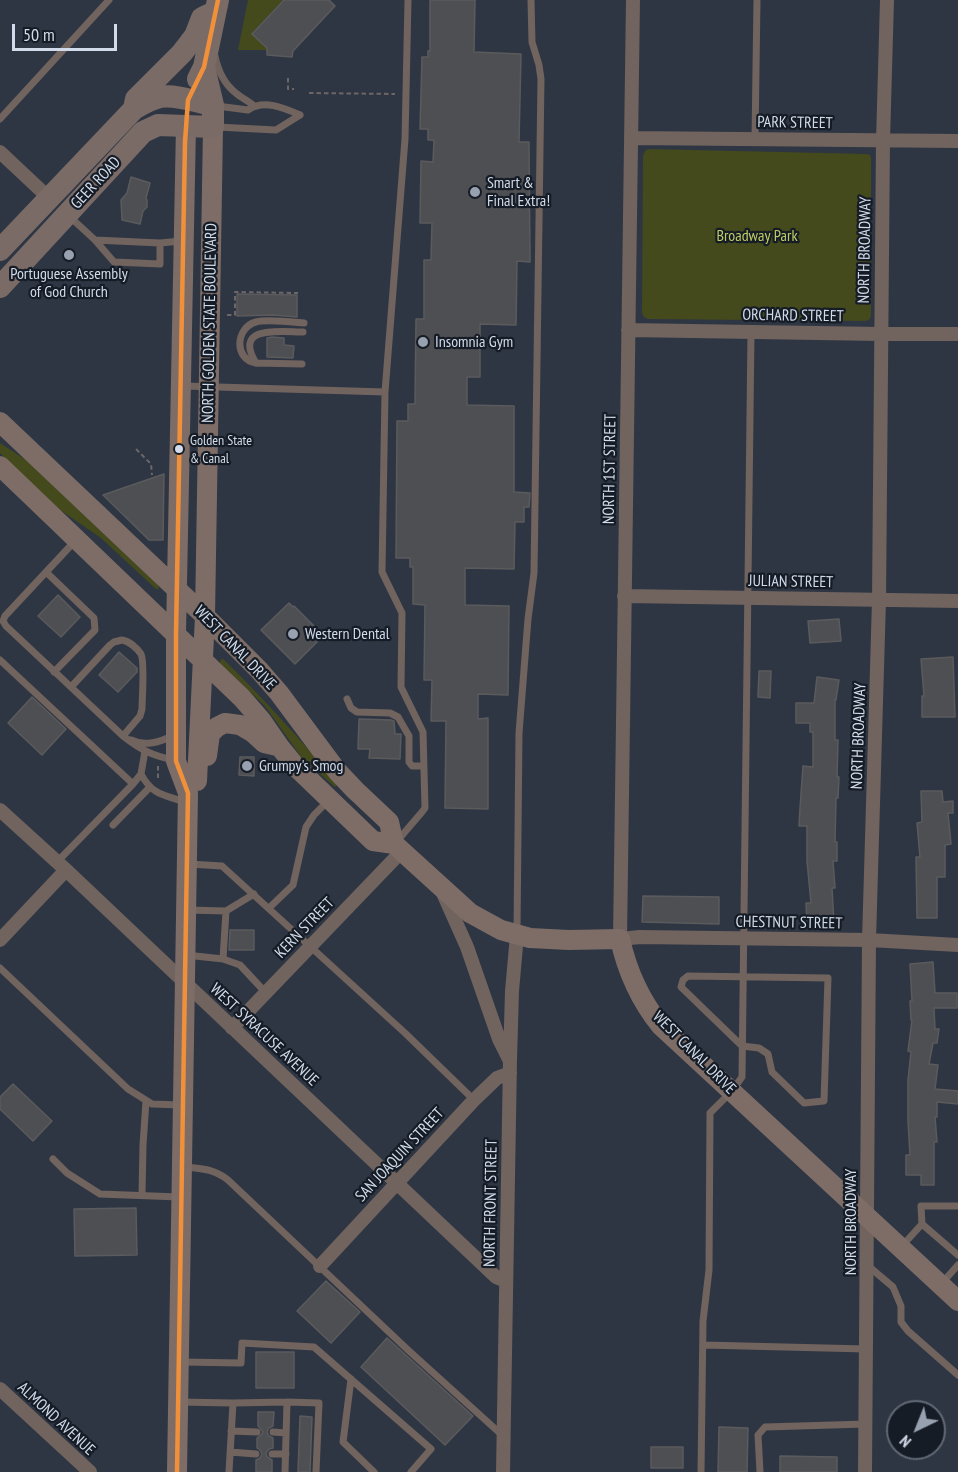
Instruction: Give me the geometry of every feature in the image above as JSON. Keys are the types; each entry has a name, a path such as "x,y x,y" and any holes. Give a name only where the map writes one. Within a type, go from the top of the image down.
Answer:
{"main road":[{"name":"NORTH GOLDEN STATE BOULEVARD","path":"191,792 167,762 176,735 186,126 188,100 204,67 216,5"},
{"path":"134,109 136,99 187,47 195,36 202,18 216,5"},
{"name":"NORTH GOLDEN STATE BOULEVARD","path":"177,1472 187,864 205,616 209,386 217,319 213,116 204,67"},
{"name":"GEER ROAD","path":"0,250 134,109 161,97 173,97 188,100 213,116"},
{"name":"GEER ROAD","path":"0,287 142,132 158,125 186,126 213,116"},
{"path":"184,241 194,252 198,295 203,313 217,319"},
{"name":"WEST CANAL DRIVE","path":"0,422 260,670 338,771 389,822 398,847 440,886 470,913 501,930 517,935 569,940 620,939 633,981 656,1019 673,1038 958,1301"},
{"name":"WEST CANAL DRIVE","path":"0,466 253,708 296,767 329,800 373,841 398,847"},
{"path":"191,792 206,768 210,734 222,724 240,725 264,743 279,746"}],"street":[{"name":"NORTH 1ST STREET","path":"620,939 633,0"},
{"name":"NORTH BROADWAY","path":"865,1472 869,940 879,600 880,334 887,0"},
{"name":"PARK STREET","path":"631,138 958,141"},
{"path":"0,152 49,198"},
{"name":"ORCHARD STREET","path":"628,330 958,334"},
{"name":"JULIAN STREET","path":"624,596 958,601"},
{"name":"WEST SYRACUSE AVENUE","path":"0,810 496,1276 506,1281"},
{"name":"KERN STREET","path":"232,1028 311,946 398,847"},
{"path":"0,940 62,866"},
{"path":"440,886 467,947 510,1066"},
{"name":"NORTH FRONT STREET","path":"503,1472 510,1066 512,991 517,935"},
{"name":"CHESTNUT STREET","path":"620,939 869,940 958,945"},
{"name":"SAN JOAQUIN STREET","path":"320,1266 474,1100 510,1066"},
{"name":"ALMOND AVENUE","path":"0,1389 90,1472"}],"lane":[{"path":"0,119 109,0"},
{"path":"398,847 424,809 423,732 401,689 402,614 382,572 385,392 405,140 408,0"},
{"path":"517,935 519,733 534,562 541,79 532,42 531,0"},
{"path":"755,139 757,0"},
{"path":"209,38 215,45 217,66 222,77 234,92 254,105 280,106 300,116 276,130 213,116"},
{"path":"213,116 248,110 254,105"},
{"path":"68,214 114,262 160,264 160,243"},
{"path":"95,240 160,243 184,241"},
{"path":"302,364 256,363 246,359 241,350 242,334 250,325 261,321 304,323"},
{"path":"256,363 251,352 251,344 258,333 265,331 303,332"},
{"path":"701,1472 703,1321 709,1270 710,1113 732,1091 742,1077 751,333"},
{"path":"181,386 385,392"},
{"path":"76,539 5,616 3,621 123,736 167,762"},
{"path":"46,572 94,618 95,630 54,672"},
{"path":"71,687 116,641 126,641 139,652 143,660 142,711 136,722 123,736"},
{"path":"0,660 133,784"},
{"path":"347,699 352,709 357,712 390,713 398,717 409,736 409,762 412,766 423,766"},
{"path":"123,736 136,742 153,743 176,735"},
{"path":"62,866 141,774 145,751"},
{"path":"141,774 150,787 159,793 191,792"},
{"path":"113,825 150,787"},
{"path":"269,908 293,885 306,827 329,800"},
{"path":"187,864 222,866 311,946 474,1100"},
{"path":"186,910 226,911 254,894"},
{"path":"223,959 226,911"},
{"path":"185,955 223,959 240,965 266,993"},
{"path":"0,968 128,1089 152,1104 183,1105"},
{"path":"688,976 828,978 824,1101 804,1102 772,1072 768,1054 759,1048 742,1046 681,987 683,980 688,976"},
{"path":"142,1196 146,1101"},
{"path":"53,1159 67,1173 100,1194 182,1197"},
{"path":"182,1167 209,1170 219,1173 228,1180 504,1437"},
{"path":"958,1206 921,1206 922,1224 958,1255"},
{"path":"900,1247 922,1224"},
{"path":"867,1264 893,1287 901,1306 902,1322 908,1331 958,1375"},
{"path":"941,1285 958,1265"},
{"path":"179,1362 241,1363 242,1343 314,1347 432,1449 411,1472"},
{"path":"703,1345 866,1349"},
{"path":"351,1379 343,1442 374,1472"},
{"path":"178,1402 319,1403 316,1472"},
{"path":"285,1472 287,1402"},
{"path":"229,1472 233,1403"},
{"path":"760,1472 758,1435 765,1427 866,1424"},
{"path":"231,1431 257,1432"},
{"path":"273,1432 286,1433"},
{"path":"230,1452 256,1454"},
{"path":"272,1454 286,1454"}],"path":[{"path":"288,78 288,89 294,89"},
{"path":"309,93 398,94"},
{"path":"217,319 235,315 235,292 298,293"},
{"path":"136,449 151,464 152,475"},
{"path":"158,778 167,762"}],"green space":[{"path":"248,0 283,0 252,33 267,50 238,50"},
{"name":"Broadway Park","path":"648,149 870,155 870,319 866,321 648,319 644,317 642,313 643,156"},
{"path":"0,443 26,460 158,585 159,589 156,589 101,538 59,509 0,453"},
{"path":"221,659 297,736 338,784 335,787 302,758 265,706 220,663"}],"building":[{"path":"284,0 329,0 335,6 293,51 292,57 267,55 267,48 252,34"},
{"path":"430,0 475,0 474,52 521,54 519,142 529,142 530,262 517,261 516,325 480,324 480,377 467,377 467,405 514,406 514,492 530,493 529,507 524,507 524,522 515,522 514,569 465,568 465,605 509,606 508,695 478,694 478,719 488,718 488,809 445,808 446,721 431,721 432,680 424,680 425,605 413,604 413,567 410,567 410,558 396,558 397,421 408,421 408,404 415,404 416,319 424,319 424,260 431,260 432,223 420,223 421,161 433,162 434,140 428,140 428,129 420,129 422,57 428,57 428,51 430,51"},
{"path":"131,177 150,183 146,198 147,207 143,211 140,224 122,220 121,200 127,193"},
{"path":"237,294 297,295 297,317 237,316"},
{"path":"267,338 284,338 284,345 294,346 293,358 267,357"},
{"path":"164,474 163,540 149,540 103,495"},
{"path":"58,595 80,617 61,637 38,616"},
{"name":"Western Dental","path":"289,603 321,633 319,634 322,637 295,664 261,630"},
{"path":"839,619 841,641 810,643 808,621"},
{"path":"119,652 137,668 137,672 118,692 99,675"},
{"path":"953,657 955,717 922,717 922,696 924,696 921,659"},
{"path":"759,671 771,671 770,698 758,697"},
{"path":"817,677 839,680 835,700 835,740 838,740 837,777 839,777 838,798 836,798 837,861 833,861 834,923 807,925 806,903 811,903 807,861 807,826 799,826 803,766 813,767 813,732 810,732 810,723 796,723 796,703 814,703"},
{"path":"32,697 66,729 42,755 8,723"},
{"path":"359,719 394,721 395,734 401,734 400,759 369,758 370,749 358,749"},
{"name":"Grumpy's Smog","path":"240,757 254,757 254,776 239,775"},
{"path":"921,791 942,791 943,802 953,801 953,813 948,813 951,844 945,845 945,877 937,877 937,918 917,918 916,857 920,857 917,823 922,822"},
{"path":"643,896 719,897 719,924 642,922"},
{"path":"230,930 254,930 254,950 229,950"},
{"path":"933,962 935,993 957,993 957,1008 934,1008 935,1029 939,1029 937,1043 933,1043 929,1064 938,1065 935,1089 958,1091 958,1104 937,1102 934,1185 921,1185 921,1175 906,1175 906,1155 910,1155 908,1080 911,1052 908,1051 912,1020 910,1001 912,1001 910,964"},
{"path":"13,1084 52,1121 33,1141 0,1109 0,1097"},
{"path":"136,1208 137,1255 75,1256 74,1209"},
{"path":"326,1281 360,1312 331,1343 297,1311"},
{"path":"387,1338 473,1416 445,1445 361,1367"},
{"path":"256,1352 294,1352 294,1388 256,1388"},
{"path":"258,1412 274,1412 273,1426 267,1432 273,1438 273,1448 266,1453 267,1457 272,1460 272,1472 256,1472 256,1460 262,1454 257,1448 257,1438 263,1432 258,1426"},
{"path":"300,1416 312,1417 310,1472 298,1472"},
{"path":"719,1427 748,1428 747,1472 718,1472"},
{"path":"651,1447 683,1447 683,1468 651,1468"},
{"path":"780,1456 837,1457 837,1472 780,1472"}],"transit line":[{"path":"177,1472 188,793 176,761 176,634 185,142 188,100 204,67 218,0"}],"place":[{"name":"Smart & Final Extra!","path":"475,192"},
{"name":"Portuguese Assembly of God Church","path":"69,255"},
{"name":"Insomnia Gym","path":"423,342"},
{"name":"Golden State & Canal","path":"179,449"},
{"name":"Western Dental","path":"293,634"},
{"name":"Grumpy's Smog","path":"247,766"}]}
